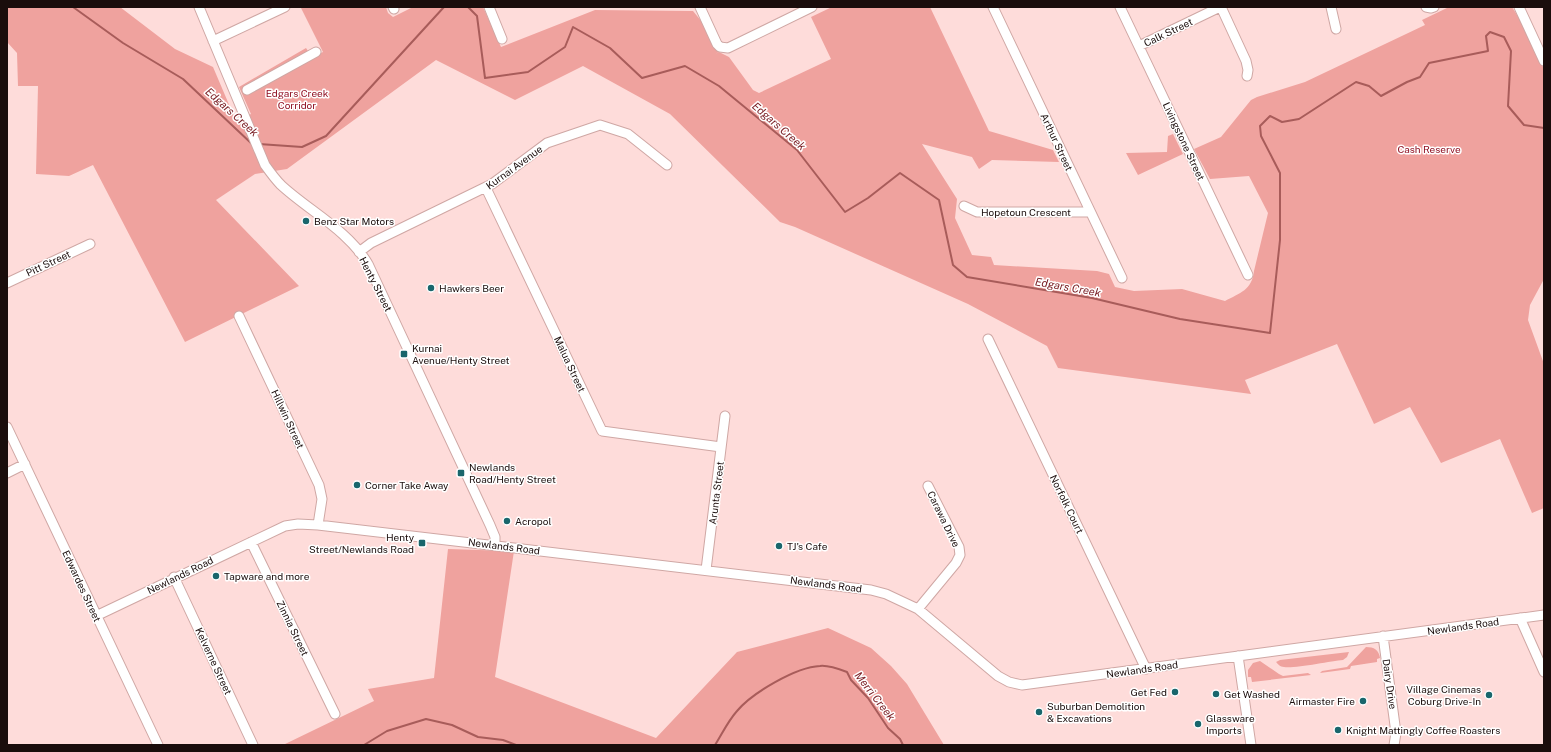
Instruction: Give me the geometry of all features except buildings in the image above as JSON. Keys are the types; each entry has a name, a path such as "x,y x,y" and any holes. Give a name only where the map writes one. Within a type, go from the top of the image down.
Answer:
{"street":[{"name":"Henty Street","path":"199,7 265,165 280,184 330,225 359,252 374,278 490,525 495,546"},
{"path":"213,41 285,7"},
{"path":"489,7 502,39"},
{"path":"700,7 717,44 724,49 807,8"},
{"name":"Arthur Street","path":"993,7 1122,278"},
{"name":"Livingstone Street","path":"1120,7 1248,276"},
{"path":"1220,7 1246,61 1248,70 1247,76"},
{"name":"Calk Street","path":"1139,46 1220,7"},
{"path":"1330,7 1336,29"},
{"path":"1426,7 1434,7"},
{"path":"1519,7 1544,61"},
{"path":"247,90 316,52"},
{"name":"Kurnai Avenue","path":"359,252 371,243 486,188 547,143 600,125 628,134 667,164"},
{"name":"Malua Street","path":"486,188 602,431 721,447"},
{"name":"Hopetoun Crescent","path":"964,206 977,212 1090,212"},
{"name":"Pitt Street","path":"7,283 90,244"},
{"name":"Hillwin Street","path":"239,316 319,484 322,499 318,525"},
{"name":"Norfolk Court","path":"988,339 1146,669"},
{"name":"Arunta Street","path":"706,570 725,416"},
{"name":"Edwardes Street","path":"7,427 158,745"},
{"path":"7,473 25,464"},
{"name":"Carawa Drive","path":"918,609 956,564 960,555 958,547 928,486"},
{"name":"Newlands Road","path":"96,616 174,577 284,526 298,524 318,525 871,590 886,594 918,609 998,676 1009,682 1022,685 1544,615"},
{"name":"Zinnia Street","path":"251,542 334,714"},
{"name":"Kelverne Street","path":"174,577 254,745"},
{"path":"1520,618 1544,672"},
{"name":"Dairy Drive","path":"1383,636 1396,733 1394,745"},
{"path":"1238,656 1251,745"},
{"name":"Dairy Drive","path":"1396,733 1402,745"}],"green space":[{"path":"7,7 120,7 175,49 213,67 236,121 251,114 239,87 306,48 312,57 323,52 301,8 303,7 386,7 388,13 393,17 413,7 483,7 501,47 595,10 693,11 724,49 715,54 719,52 729,57 753,90 759,93 831,59 811,17 832,7 930,7 989,131 1053,150 1059,162 992,160 979,169 972,157 922,144 957,199 955,218 972,255 991,257 994,265 1097,271 1109,274 1115,287 1134,291 1182,289 1225,301 1240,293 1251,283 1268,213 1249,176 1210,179 1194,149 1221,137 1251,100 1305,82 1425,25 1422,20 1449,7 1512,7 1524,26 1544,69 1544,279 1530,305 1528,320 1544,364 1544,508 1532,513 1500,439 1441,463 1410,407 1374,424 1337,344 1245,380 1251,394 1058,368 1047,346 968,304 795,227 780,222 670,114 583,66 515,100 436,60 287,169 255,174 216,200 299,286 185,342 93,165 69,176 36,174 38,86 18,86 17,53 7,42"},
{"path":"1173,134 1183,154 1138,175 1126,153 1167,152 1168,136"},
{"path":"448,549 514,551 495,677 656,738 737,652 828,628 871,648 891,666 907,684 944,745 283,745 374,701 368,689 434,678"},
{"path":"1366,647 1374,648 1377,651 1380,658 1377,659 1377,662 1351,666 1350,669 1320,673 1322,671 1347,667"},
{"path":"1349,652 1347,657 1343,660 1303,666 1283,667 1276,662 1280,660"},
{"path":"1260,661 1283,676 1308,673 1311,675 1252,682 1251,677 1248,677 1248,670 1253,663"}],"waterway":[{"name":"Edgars Creek","path":"73,7 123,43 183,79 252,144"},
{"name":"Edgars Creek","path":"259,144 302,147 326,136 444,7"},
{"name":"Edgars Creek","path":"468,7 477,16 485,78 528,72 565,47 573,27 610,48 642,78 685,66 719,86 797,150 845,212 868,198 900,173 939,200 953,265 967,277 1092,298 1180,319 1270,333 1280,240 1280,173 1261,136 1260,126 1270,116 1282,122 1299,119 1356,82 1369,86 1381,96 1420,77 1429,63 1488,51 1486,36 1490,32 1504,37 1511,51 1508,106 1524,125 1544,128"},
{"name":"Merri Creek","path":"715,745 734,715 753,697 775,682 787,676 810,667 823,666 847,672 851,680 868,698 888,728 900,739 903,745"},
{"name":"Merri Creek","path":"364,745 387,731 426,719 452,725 478,737 503,740 516,745"}],"place":[{"name":"Benz Star Motors","path":"306,221"},
{"name":"Hawkers Beer","path":"431,288"},
{"name":"Kurnai Avenue/Henty Street","path":"404,354"},
{"name":"Newlands Road/Henty Street","path":"461,473"},
{"name":"Corner Take Away","path":"357,485"},
{"name":"Acropol","path":"507,521"},
{"name":"Henty Street/Newlands Road","path":"422,543"},
{"name":"TJ's Cafe","path":"779,546"},
{"name":"Tapware and more","path":"216,576"},
{"name":"Get Fed","path":"1175,692"},
{"name":"Get Washed","path":"1216,694"},
{"name":"Village Cinemas Coburg Drive-In","path":"1489,695"},
{"name":"Airmaster Fire","path":"1363,701"},
{"name":"Suburban Demolition & Excavations","path":"1039,712"},
{"name":"Glassware Imports","path":"1198,724"},
{"name":"Knight Mattingly Coffee Roasters","path":"1338,730"}],"park label":[{"name":"Edgars Creek Corridor","path":"297,98"},
{"name":"Cash Reserve","path":"1429,149"}]}
